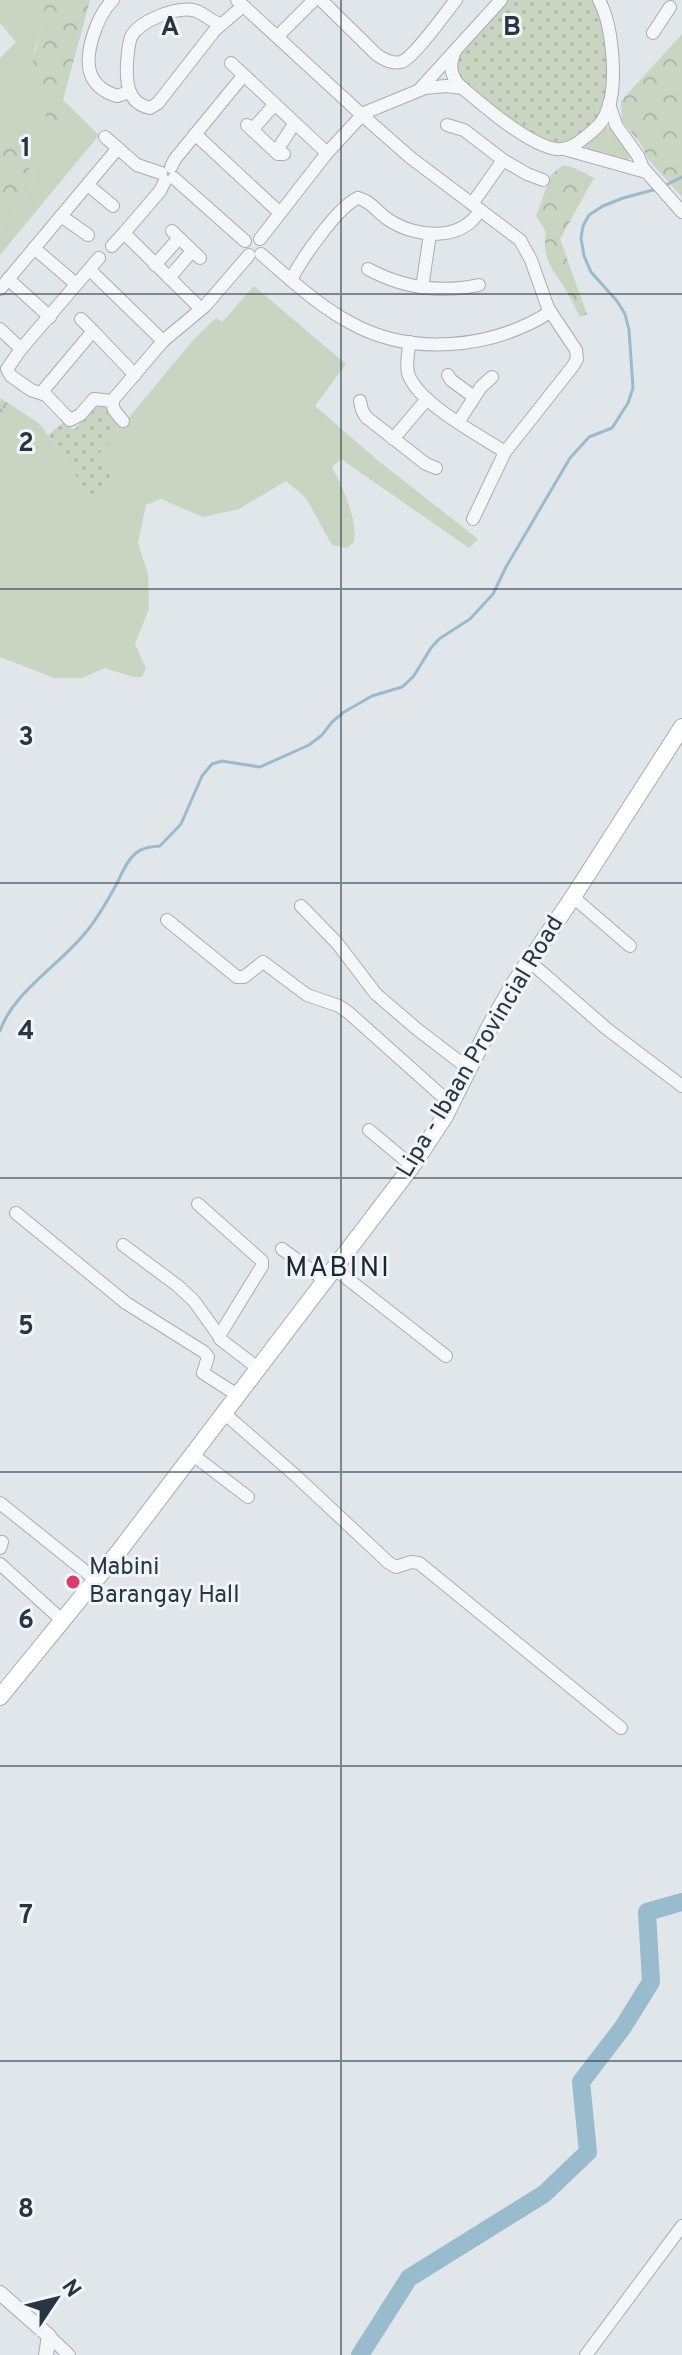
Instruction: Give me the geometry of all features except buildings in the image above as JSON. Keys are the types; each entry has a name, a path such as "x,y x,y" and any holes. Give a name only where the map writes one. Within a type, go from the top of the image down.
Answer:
{"main road":[{"name":"Lipa - Ibaan Provincial Road","path":"0,1697 96,1580 239,1396 412,1166 451,1104 497,1013 682,727"}],"street":[{"path":"113,0 96,24 90,69 93,79 107,92 117,96 129,92"},
{"path":"278,36 314,0"},
{"path":"321,0 377,55 398,63 411,58 456,0"},
{"path":"418,91 501,0"},
{"path":"564,149 581,141 597,127 609,104 611,38 608,19 599,0"},
{"path":"653,33 670,2"},
{"path":"221,24 190,10 145,23 129,44 126,76 129,92 140,105 154,106 240,3 411,158 520,240 531,260 550,312 573,344 577,359 505,452 473,519"},
{"path":"455,51 451,71 455,79 532,141 647,173"},
{"path":"231,63 327,153"},
{"path":"112,246 160,191 175,159 243,76"},
{"path":"260,239 327,153 362,115 418,91 440,87 463,88"},
{"path":"609,104 616,125 647,173 680,210"},
{"path":"274,105 250,128 280,153 294,124"},
{"path":"447,125 464,130 503,160 543,180"},
{"path":"195,134 280,213"},
{"path":"105,137 137,165 168,175 245,241"},
{"path":"50,317 4,284 118,148"},
{"path":"291,280 341,210 358,195 400,226 430,234 449,233 471,223 476,207 503,160"},
{"path":"88,185 113,206"},
{"path":"61,216 88,235"},
{"path":"124,233 201,309"},
{"path":"422,288 430,234"},
{"path":"155,265 175,235 196,254 169,278"},
{"path":"245,241 260,239"},
{"path":"112,401 163,341 201,309 264,247 260,239"},
{"path":"245,241 244,249 351,323 410,342 447,344 489,339 516,331 550,312"},
{"path":"34,248 76,284"},
{"path":"99,258 21,349 7,372 31,390 41,393 72,420 94,399 112,401"},
{"path":"368,269 422,288 456,289 479,285"},
{"path":"90,270 163,341"},
{"path":"81,319 135,375"},
{"path":"0,329 21,349"},
{"path":"41,393 93,331"},
{"path":"410,342 408,372 427,399 505,452"},
{"path":"448,375 474,397"},
{"path":"459,421 485,382 492,377"},
{"path":"393,439 427,399"},
{"path":"112,401 116,414 123,421"},
{"path":"360,401 366,417 426,464 436,468"},
{"path":"573,897 630,946"},
{"path":"301,906 337,943 376,994 469,1069"},
{"path":"167,920 237,977 244,977 263,962 307,995 339,1006 385,1043 451,1104"},
{"path":"529,961 607,1029 682,1086"},
{"path":"369,1130 412,1166"},
{"path":"198,1204 262,1261 262,1266 219,1336"},
{"path":"16,1213 126,1303 204,1352 208,1357 203,1373 239,1396"},
{"path":"123,1245 178,1286 194,1301 220,1339 259,1369"},
{"path":"282,1249 331,1275 446,1356"},
{"path":"225,1414 389,1563 396,1567 419,1563 621,1728"},
{"path":"193,1455 248,1497"},
{"path":"0,1503 96,1580"},
{"path":"0,1564 63,1621"},
{"path":"586,2355 682,2226"},
{"path":"0,2293 69,2355"},
{"path":"46,2355 49,2336"}],"green space":[{"path":"0,0 45,0 45,14 34,52 65,113 63,100 99,135 0,255 0,230 36,176 0,127 0,58 16,42 0,23"},
{"path":"45,0 90,0 63,100 65,113 59,123 48,119 33,90 32,67"},
{"path":"506,0 594,0 607,53 606,92 591,125 578,136 560,142 540,138 492,105 457,74 456,59"},
{"path":"682,34 682,197 648,159 641,144 622,121 621,101"},
{"path":"0,127 36,176 0,230"},
{"path":"604,127 610,127 632,156 627,160 583,149"},
{"path":"563,165 594,178 560,239 587,314 580,317 549,262 545,249 546,232 536,216 551,175"},
{"path":"254,286 346,364 315,406 381,463 478,539 469,548 341,459 332,467 354,523 354,542 347,548 332,545 306,498 286,481 239,509 203,517 161,499 146,505 138,543 148,574 149,609 135,644 146,668 142,677 105,668 82,678 54,678 0,657 0,424 25,421 28,416 40,424 92,499 111,475 97,456 194,339 216,318 222,322"},
{"path":"0,398 28,416 25,421 0,424"},
{"path":"105,406 109,415 122,426 98,455 111,475 92,500 48,435 64,422 75,429 89,411"}],"waterway":[{"path":"664,186 682,177"},
{"path":"0,1031 6,1017 26,991 90,927 133,856 144,848 160,846 181,824 202,776 212,764 222,761 260,767 309,745 344,712 372,696 402,687 413,677 439,639 470,619 493,594 570,458 589,437 612,428 628,403 633,388 625,314 591,272 584,256 583,226 589,215 603,206 657,189"},
{"path":"360,2355 409,2278 544,2194 588,2152 581,2082 623,2027 651,1982 647,1912 682,1902"}],"place":[{"name":"Mabini Barangay Hall","path":"73,1582"}],"district":[{"name":"MABINI","path":"338,1269"}]}
